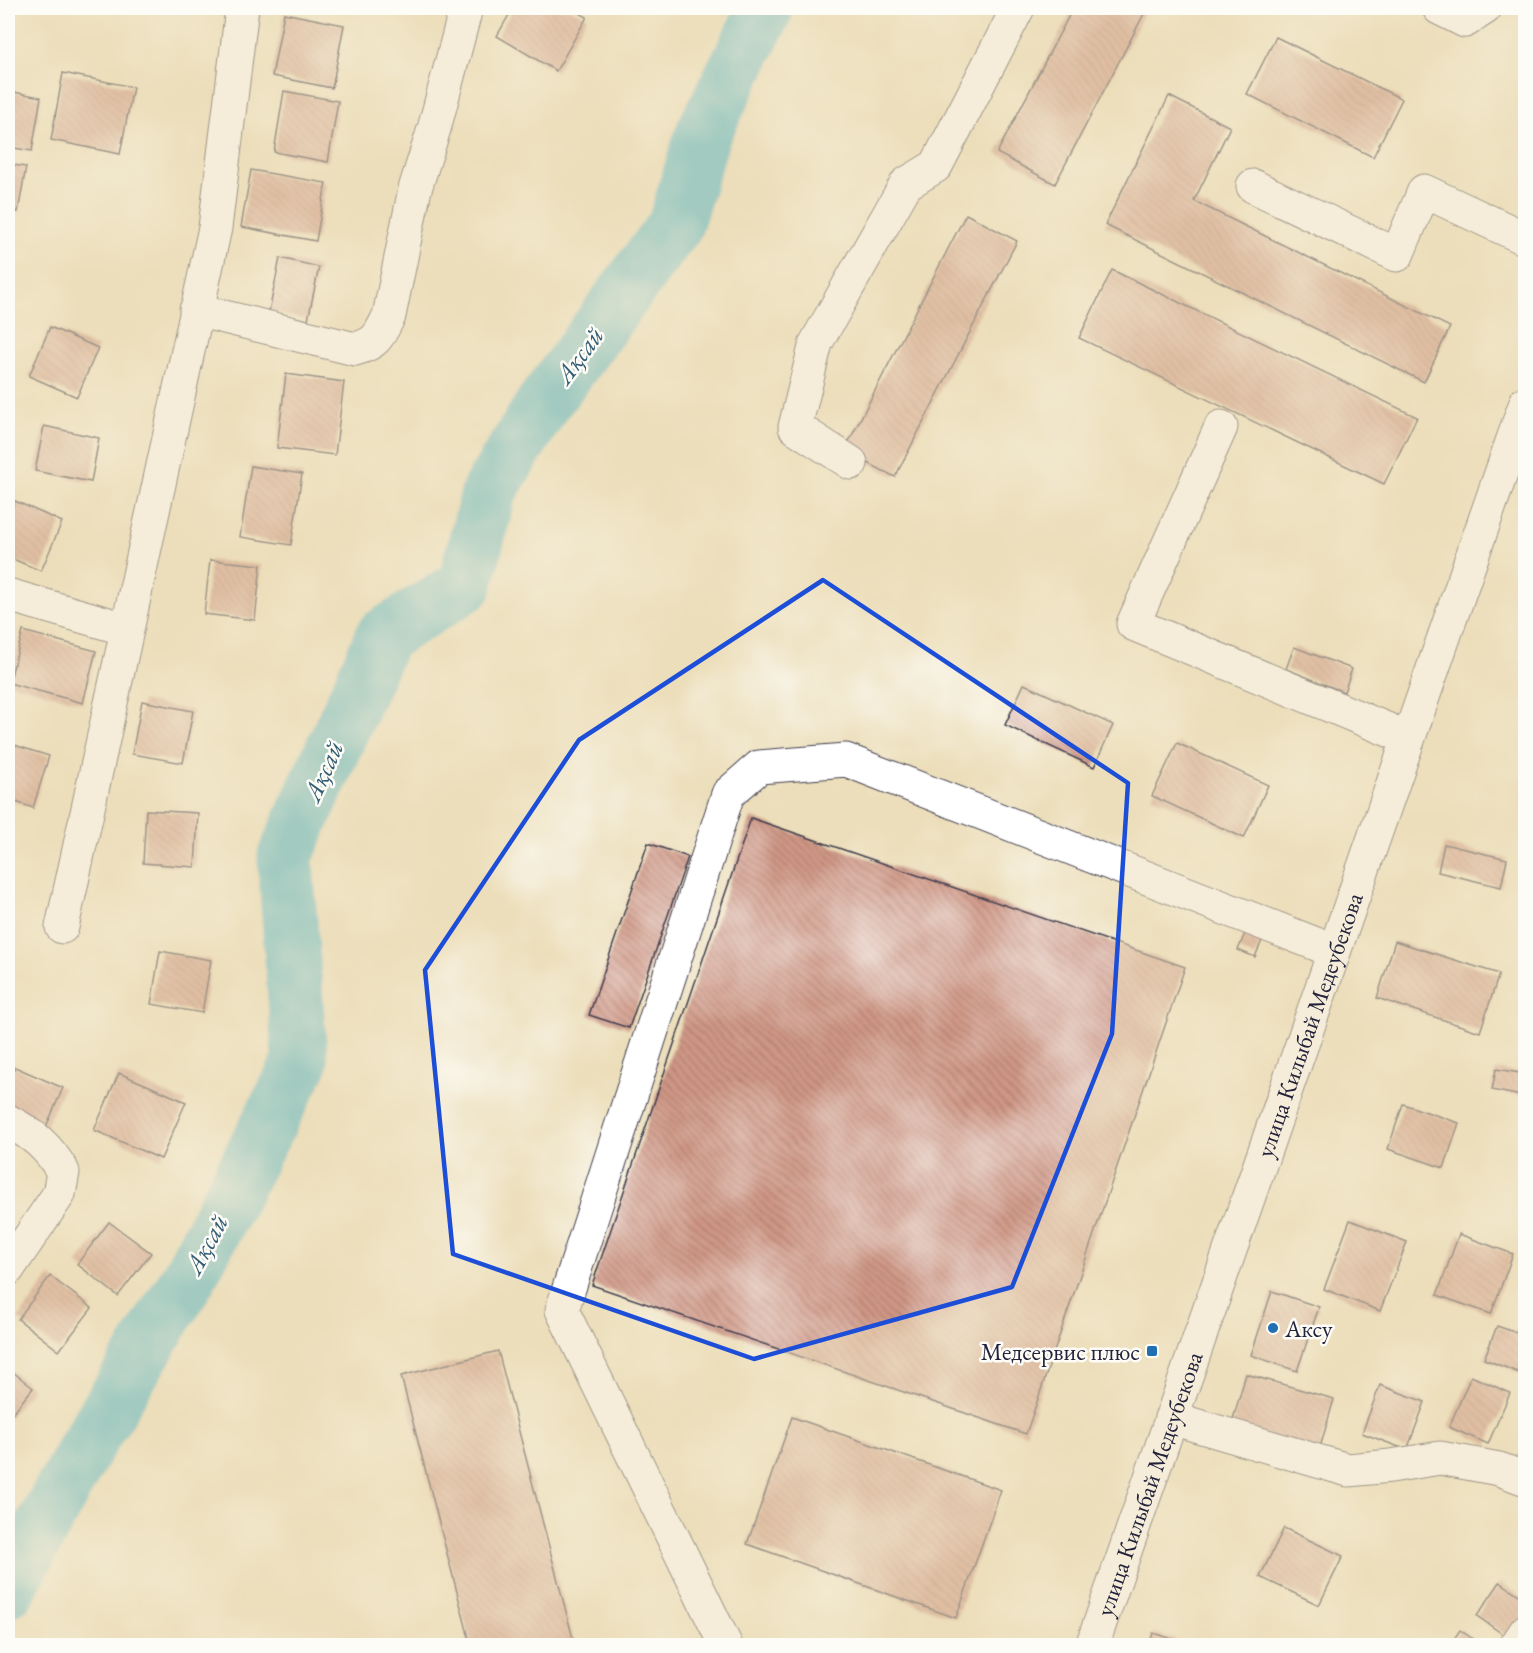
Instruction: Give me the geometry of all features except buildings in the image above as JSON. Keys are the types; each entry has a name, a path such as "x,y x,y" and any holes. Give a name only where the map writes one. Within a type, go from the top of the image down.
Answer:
{"main road":[{"path":"62,927 215,228 242,8"},
{"path":"196,310 355,349 371,345 389,316 414,189 434,129 466,8"},
{"path":"851,463 795,427 816,343 906,184 936,166 1018,8"},
{"path":"1439,8 1465,21 1485,8"},
{"path":"1254,186 1397,255 1424,191 1526,239"},
{"name":"улица Килыбай Медеубекова","path":"1092,1646 1526,402"},
{"path":"1221,427 1132,624 1408,738"},
{"path":"8,596 126,629"},
{"path":"726,1646 562,1310 728,794 759,767 846,760 1334,951"},
{"path":"8,1121 31,1133 52,1153 63,1172 58,1194 8,1269"},
{"path":"1171,1418 1348,1470 1391,1467 1440,1458 1499,1469 1526,1479"},
{"path":"1516,1646 1526,1631"}],"highlighted area":[{"path":"823,580 1128,783 1112,1034 1012,1287 754,1359 453,1254 425,970 579,740"}],"waterway":[{"name":"Ақсай","path":"8,1589 84,1450 188,1279 300,1063 285,857 383,636 465,585 489,491 543,404 675,225 703,134 766,8"}],"place":[{"name":"Аксу","path":"1273,1328"},
{"name":"Медсервис плюс","path":"1152,1351"}]}
